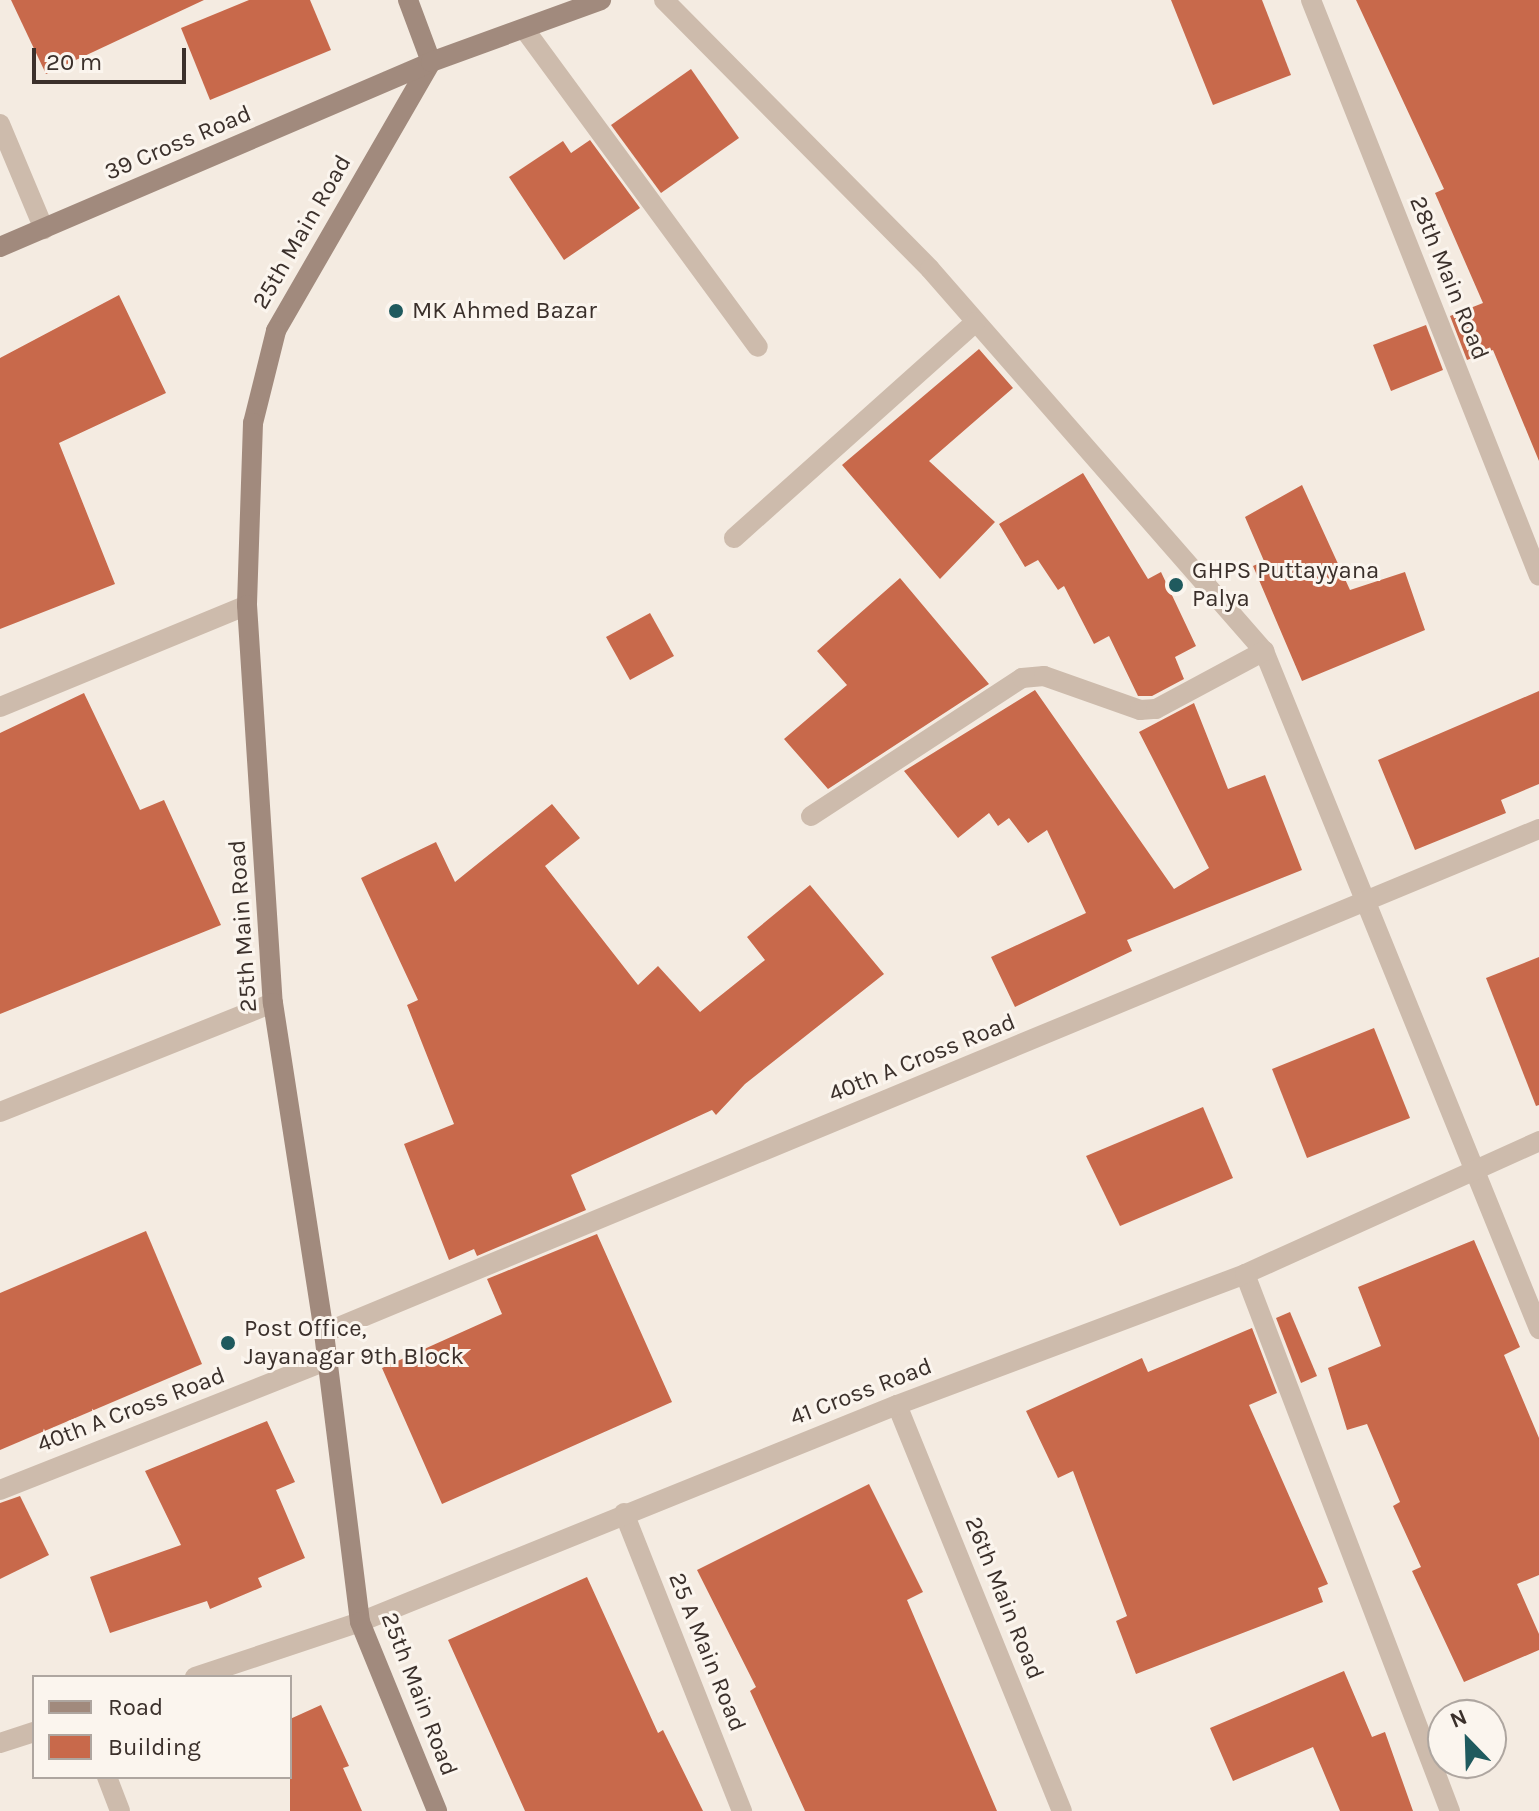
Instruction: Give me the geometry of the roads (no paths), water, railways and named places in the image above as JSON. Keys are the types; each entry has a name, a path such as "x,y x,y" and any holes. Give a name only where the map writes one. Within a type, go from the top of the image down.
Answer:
{"street":[{"path":"408,0 431,62"},
{"name":"39 Cross Road","path":"0,247 431,62 601,0"},
{"path":"664,0 976,322 1264,651 1539,1329"},
{"name":"28th Main Road","path":"1311,0 1539,576"},
{"path":"525,30 758,347"},
{"name":"25th Main Road","path":"431,62 276,331 253,423 247,605 273,1003 324,1333 360,1622 437,1811"},
{"path":"0,124 44,229"},
{"path":"734,538 976,322"},
{"path":"0,707 247,605"},
{"path":"811,816 1022,678 1044,676 1140,710 1156,709 1264,651"},
{"name":"40th A Cross Road","path":"324,1333 1539,829"},
{"path":"0,1112 273,1003"},
{"name":"41 Cross Road","path":"201,1675 360,1622 897,1405 1245,1274 1539,1141"},
{"path":"1245,1274 1450,1811"},
{"name":"40th A Cross Road","path":"0,1490 326,1361"},
{"name":"26th Main Road","path":"897,1405 1062,1811"},
{"name":"25 A Main Road","path":"624,1513 742,1811"},
{"path":"0,1743 32,1733"},
{"path":"108,1779 120,1811"}],"place":[{"name":"MK Ahmed Bazar","path":"396,311"},
{"name":"GHPS Puttayyana Palya","path":"1176,585"},
{"name":"Post Office, Jayanagar 9th Block","path":"228,1343"}]}
